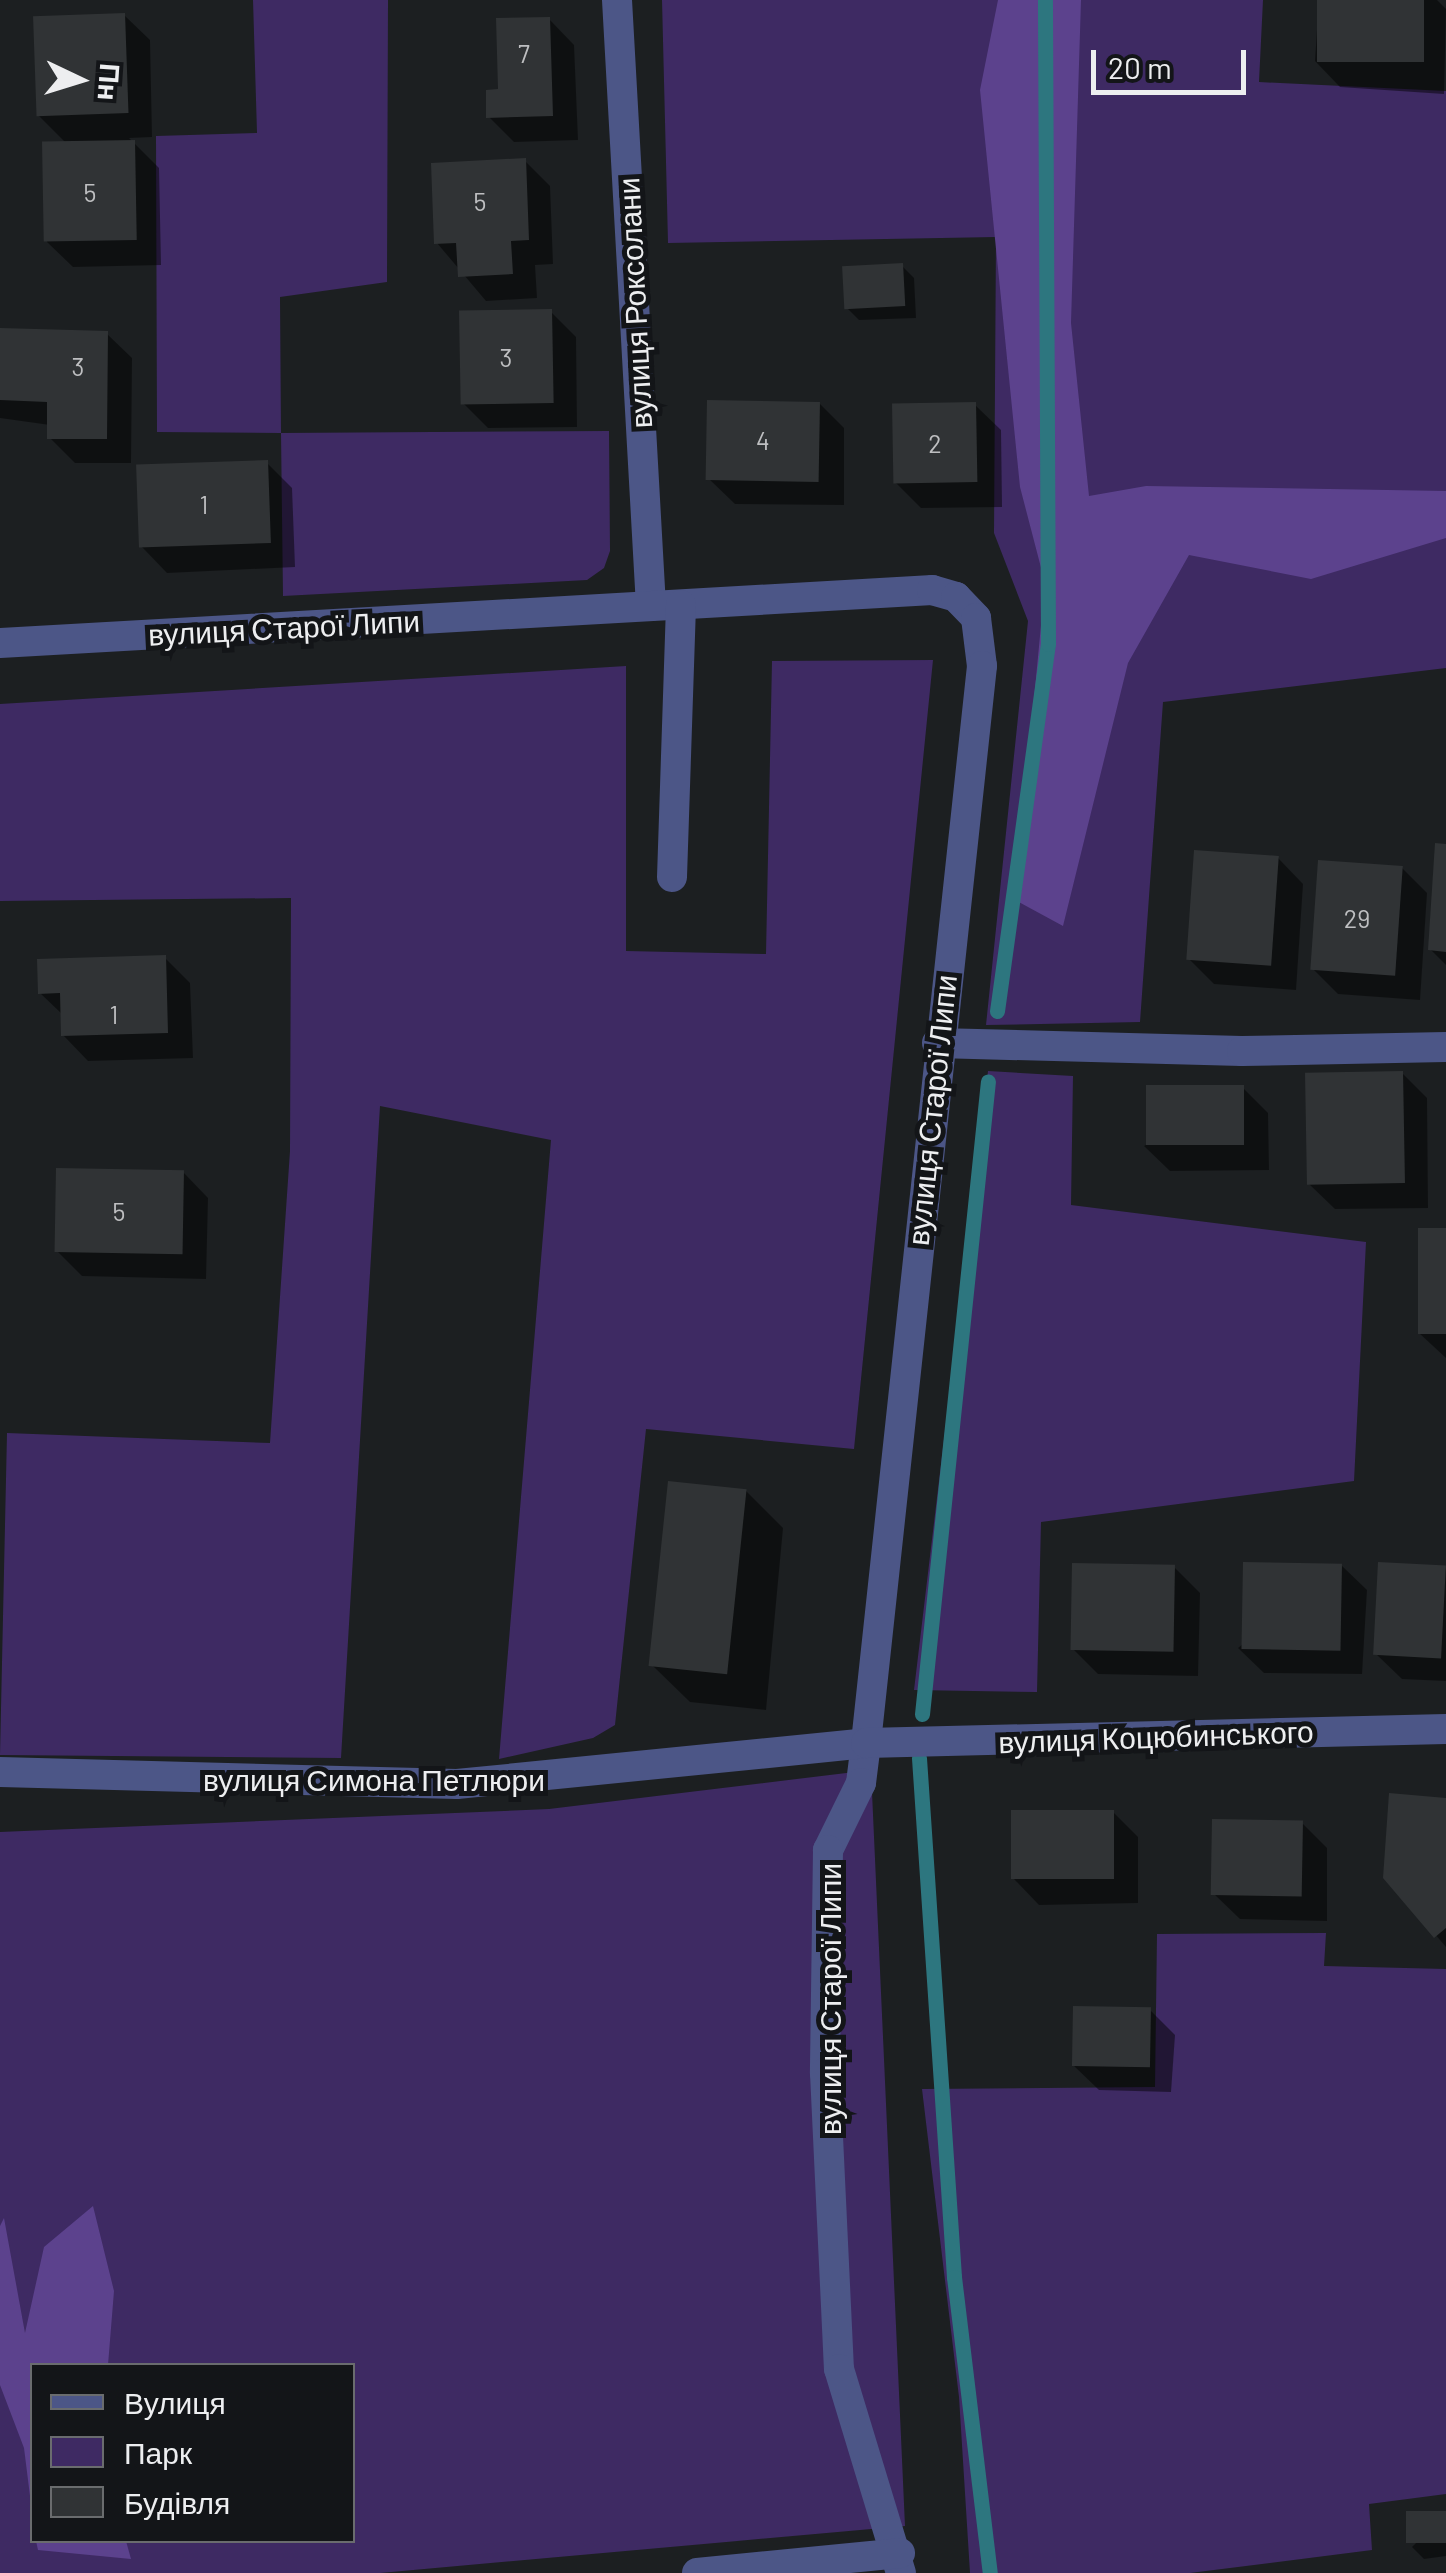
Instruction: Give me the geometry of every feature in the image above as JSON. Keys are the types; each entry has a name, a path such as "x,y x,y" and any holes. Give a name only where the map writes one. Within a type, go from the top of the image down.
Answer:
{"street":[{"name":"вулиця Роксолани","path":"616,0 666,605 672,877"},
{"name":"вулиця Старої Липи","path":"0,643 932,590 956,597 976,618 982,666 937,1043 866,1743 861,1783 828,1850 826,2093 839,2369 900,2563"},
{"path":"937,1043 1242,1050 1446,1047"},
{"name":"вулиця Коцюбинського","path":"866,1743 1446,1730"},
{"name":"вулиця Симона Петлюри","path":"0,1772 456,1784 866,1743"},
{"path":"697,2573 900,2563"}],"green space":[{"path":"253,0 388,0 387,282 280,297 281,433 157,432 156,136 257,133"},
{"path":"662,0 1263,0 1259,82 1446,91 1446,668 1163,702 1140,1022 986,1025 1028,621 994,533 996,237 668,243"},
{"path":"609,431 610,551 604,568 587,580 283,596 281,433"},
{"path":"933,660 854,1449 646,1429 615,1725 593,1738 499,1759 551,1140 380,1106 341,1758 0,1755 7,1433 270,1443 290,1151 291,898 0,901 0,704 626,666 626,951 766,954 772,661"},
{"path":"988,1071 1073,1076 1071,1205 1366,1242 1354,1481 1041,1522 1037,1692 914,1690"},
{"path":"871,1770 905,2526 380,2573 0,2573 0,1832 549,1809"},
{"path":"1326,1933 1324,1966 1446,1969 1446,2494 1369,2504 1372,2550 1190,2573 970,2573 959,2397 922,2089 1155,2087 1157,1934"}],"shaded area":[{"path":"998,0 1081,0 1071,323 1089,496 1146,486 1446,491 1446,538 1311,579 1189,555 1128,663 1063,926 1015,900 1045,583 1020,487 980,90"},
{"path":"93,2206 114,2291 108,2363 30,2363 30,2496 24,2448 0,2385 0,2226 4,2218 25,2333 44,2247"},
{"path":"36,2543 127,2543 131,2559 38,2550"}],"building":[{"path":"1317,0 1424,0 1424,62 1317,62"},
{"path":"125,13 128,113 37,116 33,16"},
{"path":"550,17 553,116 486,118 486,90 498,89 496,18"},
{"path":"135,140 137,240 44,242 42,142"},
{"path":"526,158 529,240 511,241 513,274 458,277 456,243 434,244 431,163"},
{"path":"903,263 905,306 844,309 842,266"},
{"path":"552,309 554,403 461,405 459,311"},
{"path":"0,328 108,331 107,439 47,439 47,402 0,400"},
{"path":"707,400 820,402 819,482 706,480"},
{"path":"976,402 977,482 893,483 892,403"},
{"path":"268,460 271,543 139,548 136,465"},
{"path":"1435,843 1446,844 1446,952 1428,950"},
{"path":"1194,850 1279,856 1271,966 1186,960"},
{"path":"1318,860 1403,866 1395,976 1310,970"},
{"path":"166,955 168,1033 61,1036 60,993 38,994 37,959"},
{"path":"1403,1071 1405,1183 1307,1185 1305,1073"},
{"path":"1146,1085 1244,1085 1244,1145 1146,1145"},
{"path":"56,1168 184,1170 183,1254 55,1252"},
{"path":"1418,1228 1446,1228 1446,1334 1418,1334"},
{"path":"668,1481 747,1489 727,1674 649,1666"},
{"path":"1243,1562 1342,1564 1340,1651 1241,1649"},
{"path":"1378,1562 1446,1566 1441,1658 1373,1655"},
{"path":"1072,1563 1175,1565 1173,1652 1070,1650"},
{"path":"1389,1793 1446,1798 1446,1928 1434,1938 1383,1878"},
{"path":"1011,1810 1114,1810 1114,1879 1011,1879"},
{"path":"1212,1819 1303,1821 1302,1897 1211,1895"},
{"path":"1073,2006 1151,2007 1150,2067 1072,2066"},
{"path":"1406,2511 1446,2511 1446,2543 1406,2543"}],"waterway":[{"path":"997,1011 1048,644 1045,0"},
{"path":"922,1714 988,1081"},
{"path":"919,1758 954,2277 990,2573"}]}
